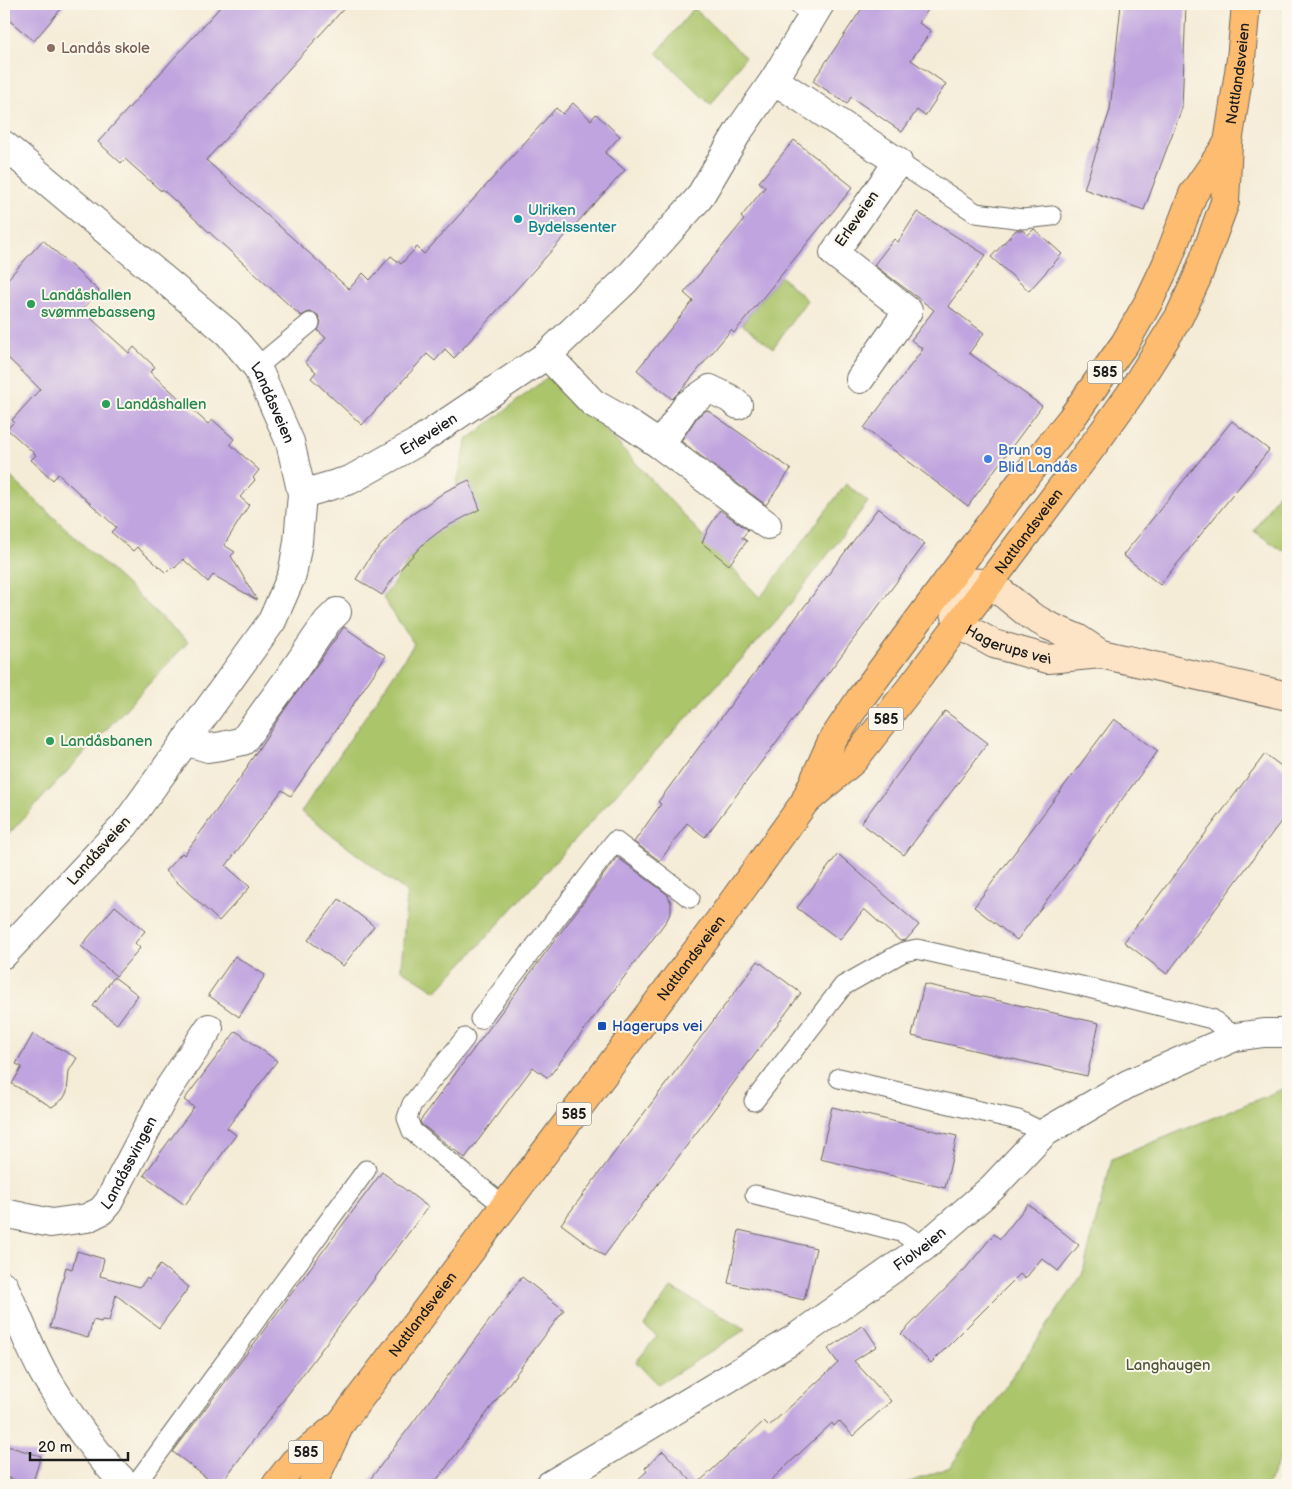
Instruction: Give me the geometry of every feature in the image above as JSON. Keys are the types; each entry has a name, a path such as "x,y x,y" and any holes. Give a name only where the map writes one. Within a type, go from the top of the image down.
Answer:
{"main road":[{"name":"Nattlandsveien","path":"804,804 853,761 990,583 1131,393 1179,317 1197,278 1225,202 1228,142 1241,59 1246,4"},
{"name":"Nattlandsveien","path":"312,1485 341,1423 709,934 804,804 832,741 860,699 1125,343 1152,294 1193,194 1228,142"},
{"path":"947,582 990,583"},
{"name":"Hagerups vei","path":"947,582 958,624 994,644 1048,659 1101,654 1288,696"},
{"name":"Hagerups vei","path":"990,583 1031,616 1077,638 1101,654"},
{"name":"Nattlandsveien","path":"276,1485 294,1462 341,1423"}],"street":[{"name":"Erleveien","path":"302,494 350,480 416,443 547,355 626,280 699,198 738,132 774,80 810,8"},
{"path":"774,80 898,162"},
{"name":"Landåsveien","path":"4,145 228,333 257,368 290,442 302,494 298,542 292,576 272,621 125,825 4,954"},
{"name":"Erleveien","path":"860,379 908,311 834,253 898,162"},
{"path":"547,355 593,403 623,420 660,445 767,526"},
{"path":"660,445 688,405 710,389 738,404"},
{"path":"185,741 208,748 243,741 327,622 337,612"},
{"name":"Landåssvingen","path":"4,1212 51,1223 87,1218 101,1211 108,1203 165,1094 209,1028"},
{"name":"Fiolveien","path":"550,1485 791,1341 924,1247 992,1188 1044,1133 1128,1084 1235,1037 1264,1032 1288,1033"},
{"path":"4,1286 44,1373 84,1433 116,1475 127,1485"}],"lane":[{"path":"898,162 976,213 1023,220 1052,216"},
{"path":"257,368 310,324"},
{"path":"480,1019 615,841 690,898"},
{"path":"754,1101 843,986 903,952 917,949 1081,986 1212,1019 1235,1037"},
{"path":"465,1038 412,1104 408,1118 412,1131 504,1206"},
{"path":"839,1078 1018,1120 1044,1133"},
{"path":"135,1485 366,1170"},
{"path":"754,1195 901,1232 924,1247"}],"green space":[{"path":"694,8 745,57 711,105 657,53"},
{"path":"780,276 807,300 773,348 742,324"},
{"path":"553,373 760,598 846,484 868,502 777,621 436,991 401,969 407,892 301,812 414,644 383,598 454,496 467,440"},
{"name":"Landåsbanen","path":"4,471 188,642 4,839"},
{"path":"1279,492 1288,500 1288,543 1283,551 1254,531"},
{"name":"Langhaugen","path":"1288,1087 1288,1442 1267,1485 902,1485 950,1467 1082,1275 1112,1159"},
{"path":"671,1288 746,1329 658,1385 636,1362 657,1336 644,1326"}],"building":[{"path":"4,4 65,4 34,41 4,16"},
{"name":"Ulriken Bydelssenter","path":"223,4 348,4 206,160 349,289 363,273 370,280 391,256 401,264 417,247 424,254 556,108 563,114 573,103 591,120 596,114 620,136 605,153 625,170 454,358 445,349 435,361 427,354 362,425 311,378 316,372 305,362 326,338 318,331 321,322 318,315 309,312 301,316 162,189 161,191 125,159 121,163 98,142"},
{"path":"865,4 932,4 919,23 931,31 911,60 946,84 925,116 917,110 902,132 851,97 847,104 813,81"},
{"path":"1121,4 1186,4 1182,108 1144,210 1084,189 1110,110"},
{"path":"794,140 853,187 734,333 731,330 672,399 637,370 693,301 684,293 744,220 741,217 765,187 759,182"},
{"path":"917,212 986,255 948,306 984,333 969,353 1042,406 968,506 864,428 923,349 911,340 934,310 874,265 894,239 898,242"},
{"path":"1034,229 1062,254 1029,291 991,257 1016,230 1022,230 1028,235"},
{"name":"Landåshallen","path":"43,240 99,291 82,310 129,353 134,347 155,367 150,372 208,424 213,420 234,439 230,444 259,470 253,478 255,480 240,497 249,505 224,545 235,552 231,556 257,600 213,575 208,582 183,559 175,568 173,566 166,573 137,547 133,551 111,532 116,527 58,474 53,480 31,460 36,455 7,429 14,422 12,420 40,389 4,354 4,283"},
{"path":"707,410 791,469 766,505 681,441 698,416"},
{"path":"1232,421 1269,450 1160,585 1123,555"},
{"path":"469,480 480,509 444,528 423,544 396,574 382,595 356,579 370,557 404,520 446,491"},
{"path":"878,508 925,544 705,837 687,823 660,861 634,842 661,804 658,802"},
{"path":"720,510 748,530 742,538 747,541 729,565 702,543"},
{"path":"344,627 386,656 291,796 282,790 226,866 250,887 219,921 165,871 182,853 184,855 248,767 285,709"},
{"path":"945,711 988,743 904,855 861,823"},
{"path":"1114,719 1158,751 1017,940 974,907"},
{"path":"1265,754 1288,771 1288,812 1167,974 1124,942"},
{"path":"838,854 919,925 906,940 900,941 864,909 840,940 797,908"},
{"path":"617,857 667,894 671,903 671,912 667,920 548,1078 533,1067 465,1158 421,1124 420,1121"},
{"path":"339,899 374,926 343,966 308,940"},
{"path":"115,906 145,931 135,943 140,948 116,976 81,946"},
{"path":"235,956 265,975 239,1017 208,995"},
{"path":"758,961 801,993 604,1256 561,1224"},
{"path":"114,977 138,995 117,1024 93,1006"},
{"path":"924,984 1099,1023 1087,1076 912,1036"},
{"path":"236,1031 277,1061 227,1128 236,1135 185,1205 144,1175 194,1107 184,1100"},
{"path":"33,1034 77,1058 69,1071 67,1092 63,1099 52,1107 12,1084 22,1067 16,1064"},
{"path":"832,1107 957,1136 945,1188 820,1159"},
{"path":"382,1172 428,1207 220,1485 216,1485 173,1452"},
{"path":"1028,1204 1079,1245 1058,1271 1042,1258 1025,1279 1020,1274 931,1363 901,1334 966,1268 994,1234 1000,1239"},
{"path":"739,1230 816,1248 804,1300 728,1283"},
{"path":"77,1251 104,1259 100,1276 140,1287 147,1278 149,1280 160,1265 189,1287 159,1328 116,1295 109,1321 93,1320 88,1338 50,1327 66,1267 72,1269"},
{"path":"522,1277 564,1310 433,1485 366,1485"},
{"path":"863,1325 877,1346 854,1361 891,1401 853,1436 839,1421 834,1426 832,1423 766,1485 696,1485 764,1421 769,1426 838,1363 828,1349"},
{"path":"4,1445 41,1456 32,1485 4,1477"},
{"path":"663,1451 695,1485 632,1485 647,1471 645,1468"}],"place":[{"name":"Landås skole","path":"51,48"},
{"name":"Ulriken Bydelssenter","path":"518,219"},
{"name":"Landåshallen svømmebasseng","path":"31,304"},
{"name":"Landåshallen","path":"106,404"},
{"name":"Brun og Blid Landås","path":"988,459"},
{"name":"Landåsbanen","path":"50,741"},
{"name":"Hagerups vei","path":"602,1026"}]}
